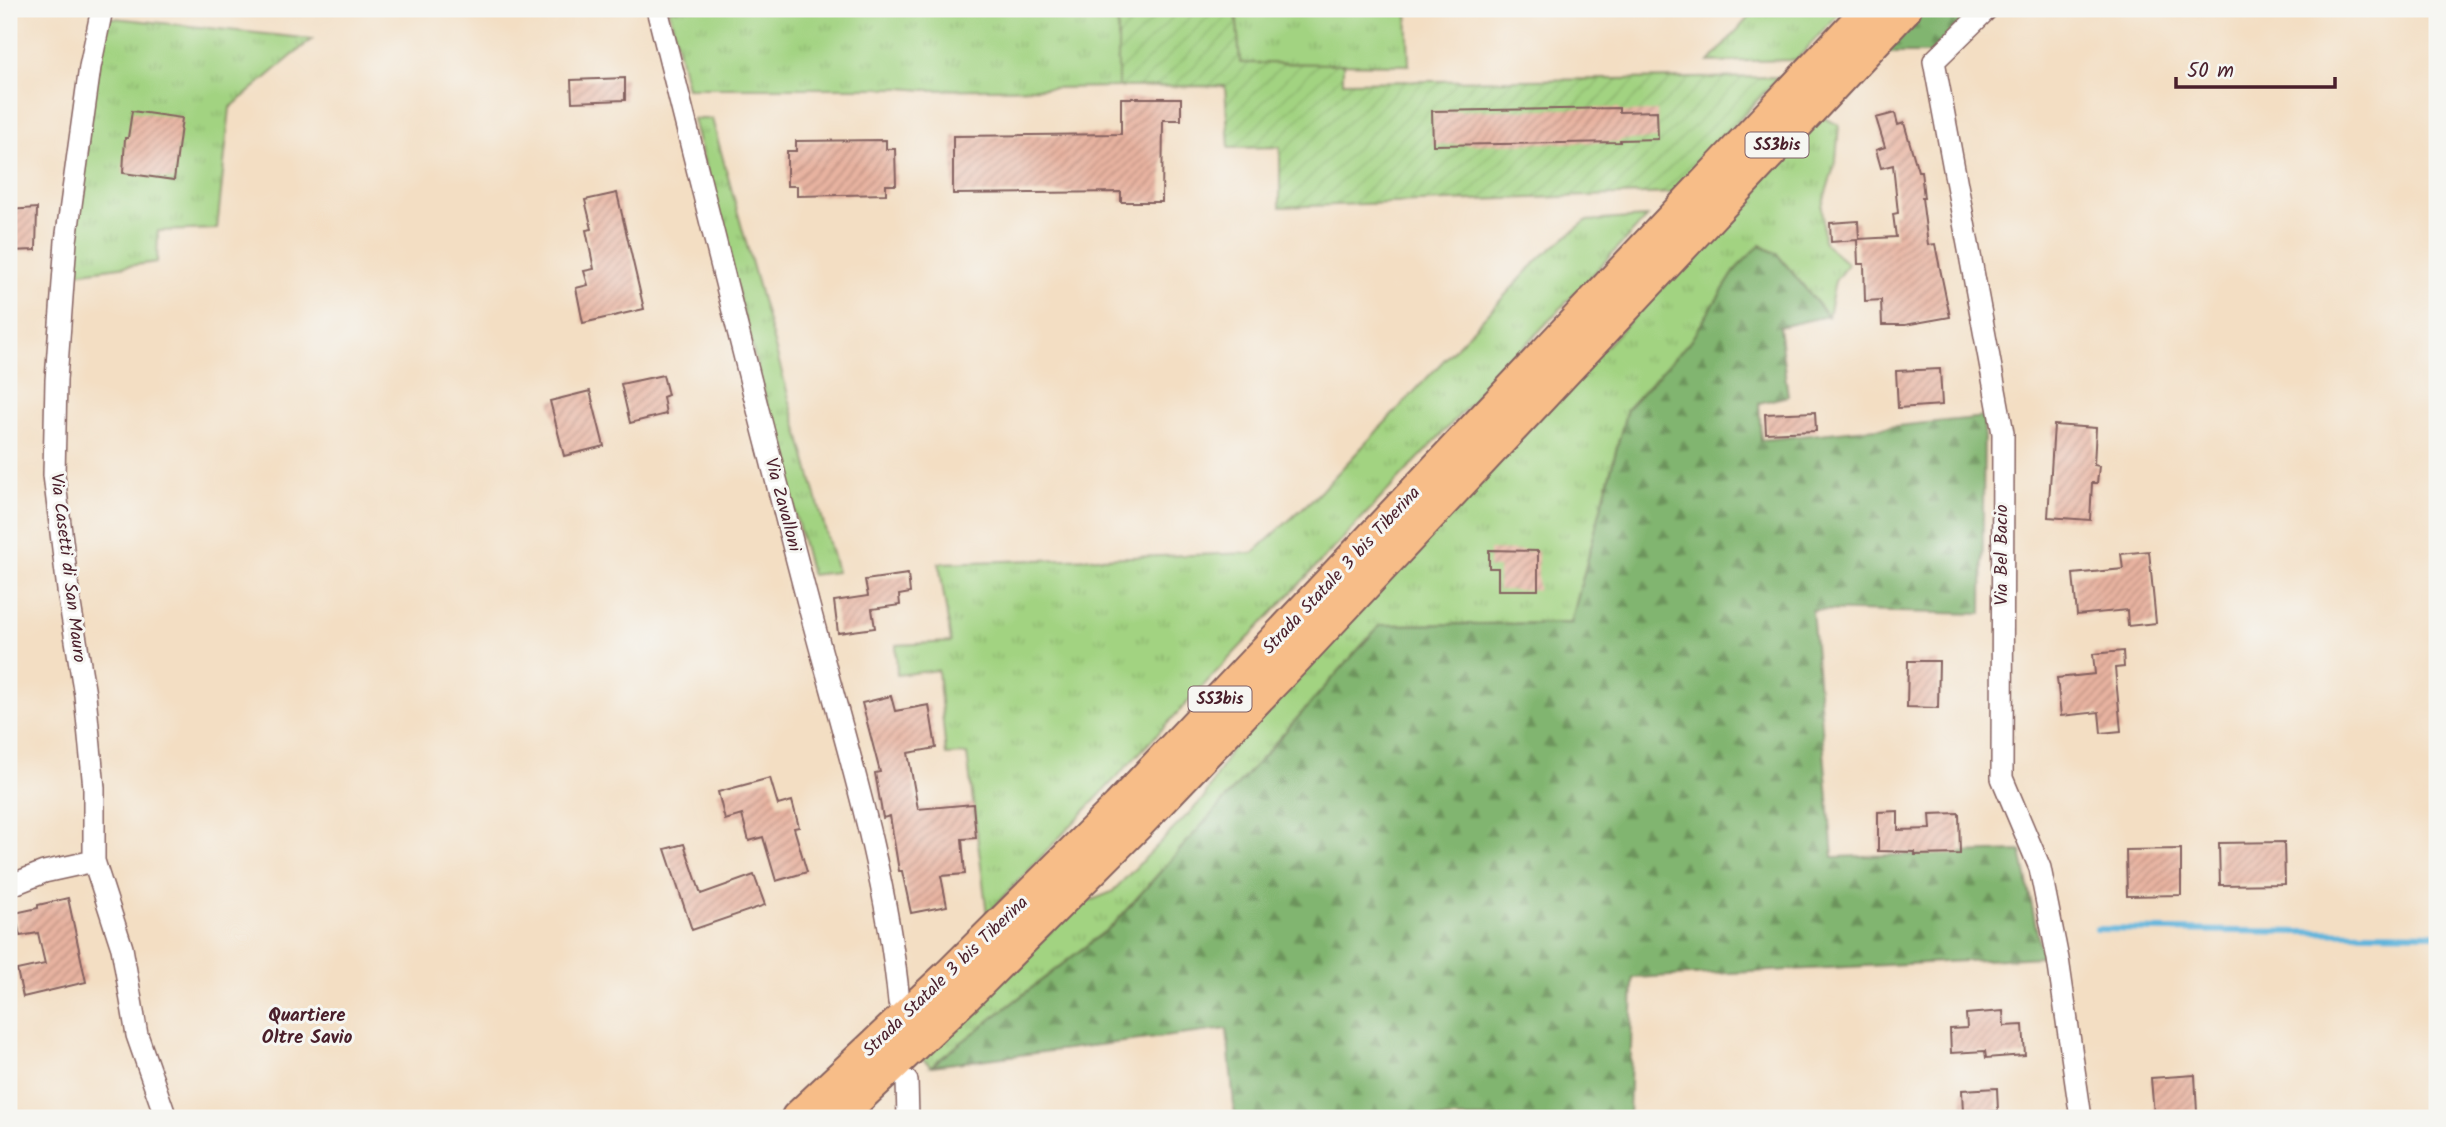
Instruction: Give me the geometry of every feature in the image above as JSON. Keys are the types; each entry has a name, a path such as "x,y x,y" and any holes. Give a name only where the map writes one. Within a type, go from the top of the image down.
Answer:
{"highway":[{"name":"Strada Statale 3 bis Tiberina","path":"836,1118 965,996 1146,814 1639,274 1870,9"},
{"name":"Strada Statale 3 bis Tiberina","path":"798,1118 950,975 1119,807 1639,274 1904,9"}],"street":[{"name":"Via Casetti di San Mauro","path":"102,9 90,67 66,241 56,380 54,475 69,598 85,695 94,788 94,861 122,948 137,1035 166,1118"},
{"name":"Via Zavalloni","path":"657,9 737,332 871,843 893,946 899,1002"},
{"name":"Via Bel Bacio","path":"1987,9 1934,61 2003,433 2002,778 2039,868 2058,959 2081,1118"},
{"path":"9,886 44,872 94,861"},
{"path":"906,1081 908,1118"}],"green space":[{"path":"669,9 1118,9 1118,87 924,90 687,88"},
{"path":"1118,9 1236,9 1240,63 1343,64 1343,82 1779,77 1672,193 1280,207 1280,147 1229,148 1225,86 1118,87"},
{"path":"1236,9 1407,9 1409,65 1240,63"},
{"path":"1756,9 1843,9 1796,60 1709,62"},
{"path":"1924,9 1973,9 1929,53 1884,53"},
{"path":"105,17 312,39 230,108 217,229 158,231 157,262 67,274"},
{"path":"1822,117 1839,125 1836,160 1822,206 1824,243 1848,264 1835,281 1828,316 1777,254 1761,245 1737,268 1691,340 1627,409 1571,623 1380,625 1113,925 931,1066 920,1057 1077,906 1112,892 1204,798 1239,735"},
{"path":"693,119 712,119 837,572 811,575"},
{"path":"1647,217 987,914 967,754 946,755 938,670 897,675 896,645 951,642 939,563 1253,553 1317,495 1541,257 1586,221"},
{"path":"1760,245 1777,254 1828,316 1779,327 1788,396 1759,403 1761,440 1984,417 1982,614 1812,610 1833,857 2021,851 2042,957 1633,978 1629,1118 1235,1118 1227,1029 931,1066 1113,925 1380,625 1571,623 1627,409 1691,340 1737,268"}],"building":[{"path":"625,78 625,100 572,102 571,80"},
{"path":"1121,98 1181,98 1181,120 1163,120 1162,202 1121,202 1121,192 953,194 953,136 1121,134"},
{"path":"1619,108 1619,112 1657,111 1658,139 1433,145 1432,111"},
{"path":"132,111 182,118 174,180 123,173 125,138 128,138"},
{"path":"1895,113 1898,125 1904,123 1918,171 1921,171 1928,245 1935,244 1950,317 1905,325 1882,325 1881,300 1865,301 1864,264 1858,264 1857,240 1831,242 1830,223 1858,221 1859,239 1896,237 1893,214 1898,213 1893,165 1881,168 1876,150 1885,147 1876,118"},
{"path":"886,140 886,149 895,149 896,185 886,185 886,194 797,196 797,186 787,186 787,151 796,151 796,141"},
{"path":"617,193 644,309 583,323 576,288 588,285 584,271 594,269 586,230 592,229 585,200"},
{"path":"37,208 36,250 9,251 9,210"},
{"path":"1940,369 1942,405 1898,408 1896,371"},
{"path":"663,375 668,395 663,397 666,414 630,423 621,384"},
{"path":"590,391 604,446 564,456 550,401"},
{"path":"1815,412 1816,431 1766,433 1765,414"},
{"path":"2054,425 2096,428 2094,465 2099,466 2097,483 2092,483 2090,520 2048,517"},
{"path":"1489,550 1538,551 1538,590 1498,590 1498,568 1489,568"},
{"path":"2149,551 2156,623 2128,626 2127,610 2077,615 2073,574 2123,569 2121,554"},
{"path":"908,574 910,593 899,595 900,605 872,609 875,628 838,633 834,601 868,596 865,580"},
{"path":"2123,651 2124,667 2115,668 2121,731 2101,733 2099,712 2061,716 2057,678 2095,674 2093,654"},
{"path":"1908,661 1939,661 1938,708 1907,707"},
{"path":"891,696 895,711 929,705 936,748 908,753 918,809 973,804 976,838 962,839 965,874 941,876 947,906 911,913 902,871 899,871 890,816 883,818 875,773 880,772 862,703"},
{"path":"770,778 778,805 792,801 799,827 794,828 807,872 776,881 763,837 749,841 742,815 725,820 718,792"},
{"path":"1898,811 1898,830 1931,829 1930,814 1959,813 1960,854 1915,855 1915,852 1878,851 1878,812"},
{"path":"2284,842 2285,884 2220,885 2219,843"},
{"path":"684,844 701,894 754,875 765,905 692,930 665,849"},
{"path":"2181,849 2181,895 2127,896 2126,850"},
{"path":"68,898 86,982 23,997 17,970 45,964 38,933 20,936 15,913"},
{"path":"2003,1011 2004,1026 2023,1025 2025,1055 1986,1058 1985,1051 1951,1053 1950,1029 1967,1028 1966,1014"},
{"path":"2195,1075 2197,1112 2154,1115 2151,1078"},
{"path":"1997,1088 1998,1111 1963,1113 1962,1090"}],"waterway":[{"path":"2097,929 2437,934"}],"district":[{"name":"Quartiere Oltre Savio","path":"307,1027"}]}
